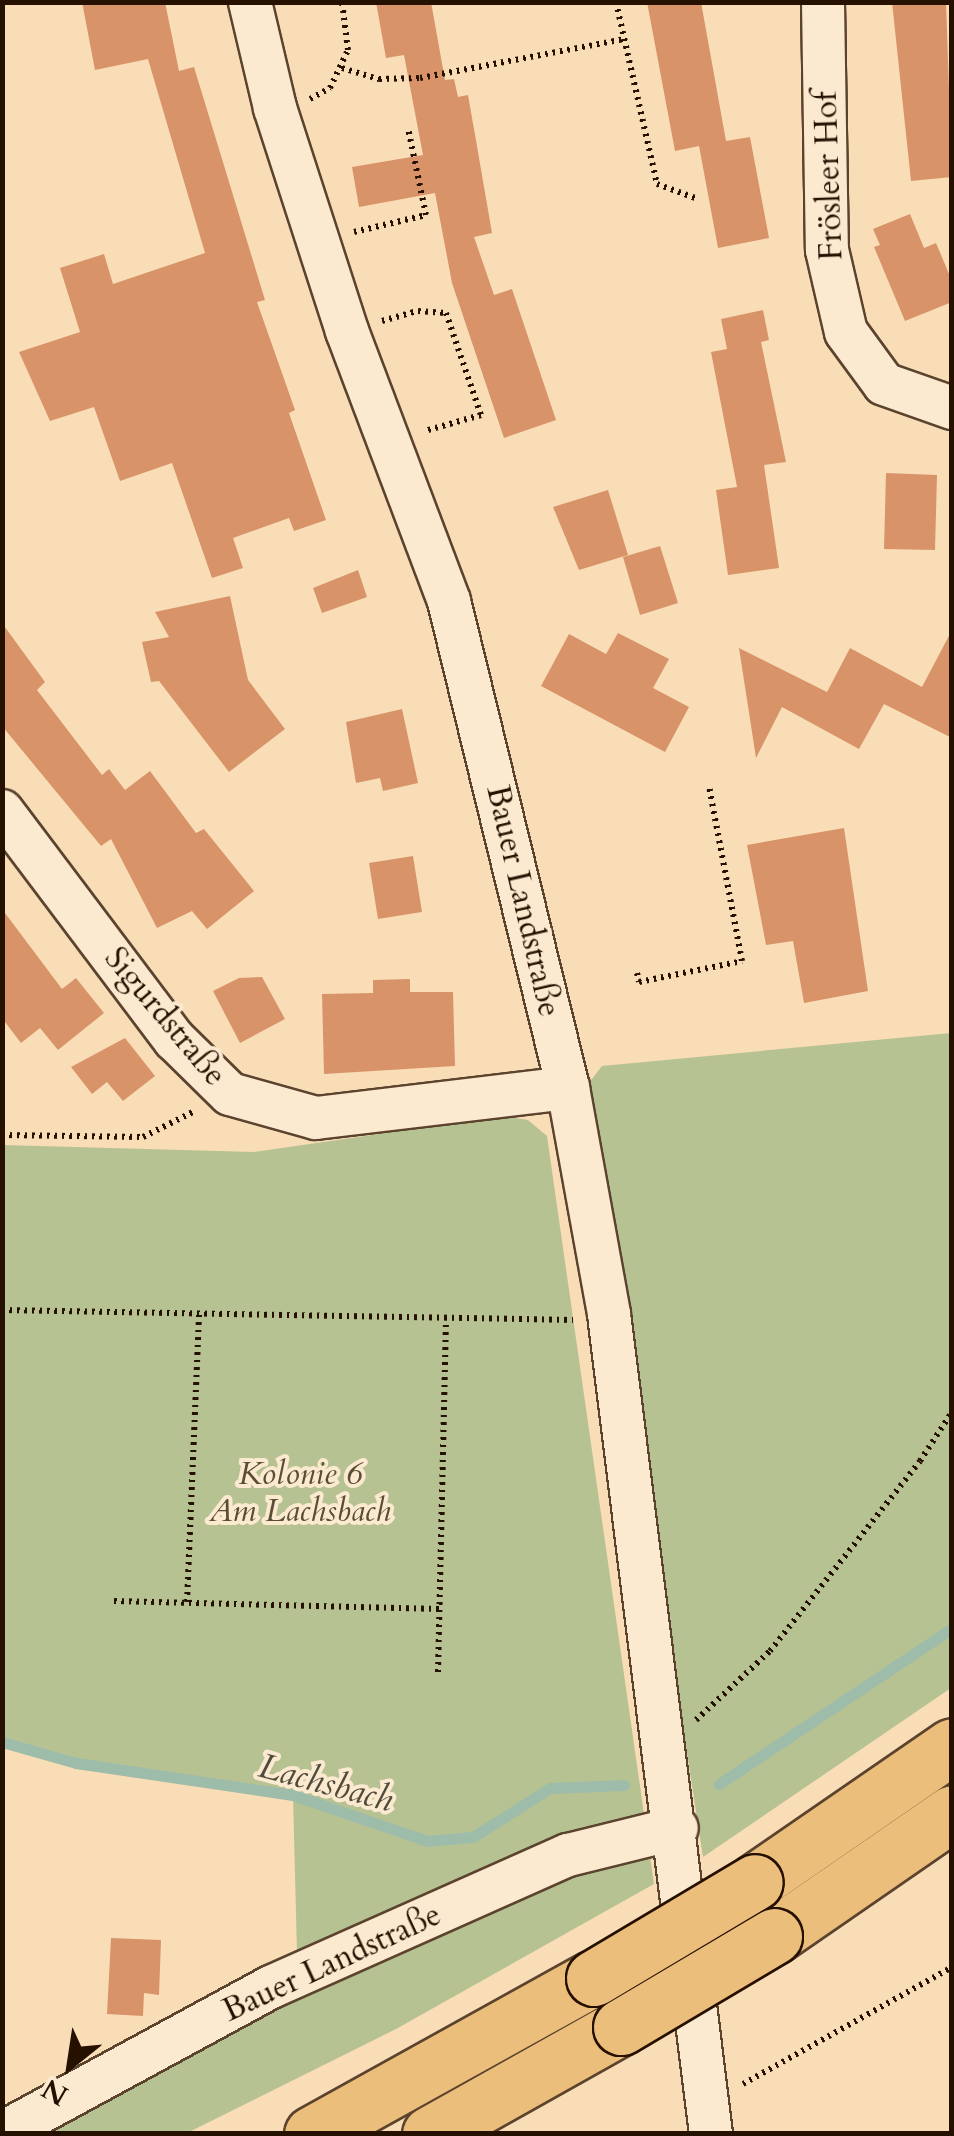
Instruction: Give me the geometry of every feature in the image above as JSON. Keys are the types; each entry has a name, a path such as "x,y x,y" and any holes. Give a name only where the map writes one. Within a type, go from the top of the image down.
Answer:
{"highway":[{"path":"312,2134 594,1978 755,1882 952,1746"},
{"path":"430,2134 621,2028 774,1936 952,1813"}],"street":[{"name":"Bauer Landstraße","path":"250,2 275,108 347,332 449,601 568,1088 609,1314 677,1828 710,2118"},
{"name":"Frösleer Hof","path":"824,2 827,250 846,332 884,384 952,408"},
{"name":"Sigurdstraße","path":"2,811 174,1038 230,1094 316,1118 568,1088"},
{"name":"Bauer Landstraße","path":"2,2132 270,1987 568,1855 677,1828"}],"path":[{"path":"275,108 313,98 342,68 350,34 342,2"},
{"path":"616,2 657,184 698,199"},
{"path":"342,68 378,79 420,78 625,38"},
{"path":"369,228 426,214 408,128"},
{"path":"347,332 418,311 446,313 481,415 437,427"},
{"path":"638,973 639,982 742,961 709,787"},
{"path":"2,1134 143,1137 230,1094"},
{"path":"2,1310 446,1321 609,1314"},
{"path":"187,1602 199,1314"},
{"path":"438,1672 446,1321"},
{"path":"666,1748 770,1651 920,1461 952,1412"},
{"path":"114,1600 440,1609"},
{"path":"710,2118 952,1967"}],"green space":[{"path":"951,1033 951,1688 703,1857 585,1088 602,1066"},
{"name":"Kolonie 6 Am Lachsbach","path":"504,1116 528,1120 547,1136 654,1884 396,2029 187,2133 46,2133 297,1953 293,1796 76,1763 18,1746 3,1749 3,1145 254,1152"}],"building":[{"path":"82,2 165,2 179,71 194,67 265,300 257,302 295,410 289,413 326,520 294,531 289,518 233,538 243,568 212,578 172,463 120,481 94,407 50,421 19,352 80,332 60,268 104,254 113,284 205,253 148,59 95,70"},
{"path":"376,2 431,2 445,80 454,79 458,97 468,95 492,233 474,237 494,295 512,289 556,420 504,438 452,283 435,193 359,207 352,167 423,155 404,55 386,58"},
{"path":"647,2 701,2 726,141 750,137 769,238 718,248 699,146 675,151"},
{"path":"892,2 946,2 952,177 911,181"},
{"path":"910,214 924,248 936,243 952,281 952,302 905,321 874,247 880,245 873,229"},
{"path":"763,310 769,340 761,342 786,462 764,465 779,568 728,575 716,490 737,487 711,352 727,349 721,319"},
{"path":"886,473 937,475 935,550 884,549"},
{"path":"608,490 628,555 579,570 553,507"},
{"path":"660,546 678,603 640,615 623,557"},
{"path":"358,570 367,597 322,613 313,588"},
{"path":"230,596 248,680 285,729 229,772 159,681 151,682 142,642 169,637 155,612"},
{"path":"2,623 45,682 37,690 102,775 109,769 125,790 150,771 196,833 204,829 254,891 207,929 192,911 157,928 111,839 101,846 2,726"},
{"path":"952,630 952,738 884,704 859,749 782,707 756,758 739,648 827,692 850,648 922,687"},
{"path":"618,633 669,659 653,688 689,707 665,752 541,686 569,634 606,654"},
{"path":"402,709 418,783 383,791 380,778 356,783 346,722"},
{"path":"844,828 868,991 804,1003 793,941 766,945 747,845"},
{"path":"413,856 422,912 378,919 369,863"},
{"path":"2,909 62,989 76,978 104,1013 58,1050 40,1028 21,1043 2,1018"},
{"path":"262,977 285,1019 240,1043 213,991 239,978"},
{"path":"410,979 410,992 453,992 455,1066 324,1074 322,994 373,993 373,980"},
{"path":"125,1038 155,1076 123,1101 107,1082 92,1094 71,1067"},
{"path":"111,1938 161,1940 159,1995 144,1993 143,2016 107,2014"}],"waterway":[{"name":"Lachsbach","path":"719,1784 952,1628"},
{"name":"Lachsbach","path":"2,1742 76,1763 293,1795 427,1841 473,1837 550,1788 624,1785"}]}
